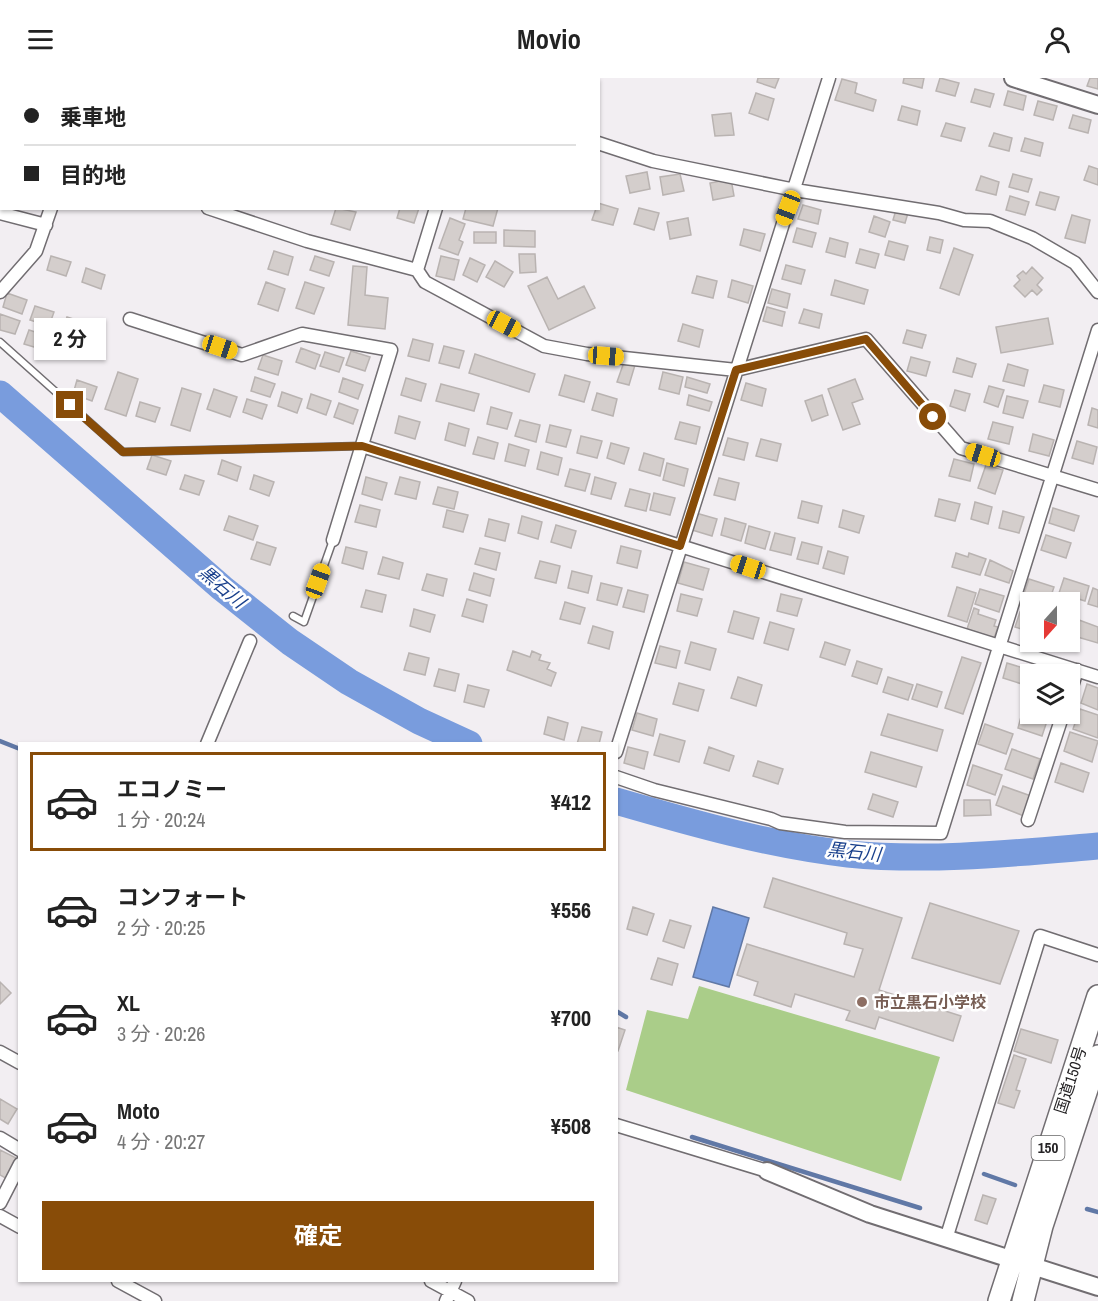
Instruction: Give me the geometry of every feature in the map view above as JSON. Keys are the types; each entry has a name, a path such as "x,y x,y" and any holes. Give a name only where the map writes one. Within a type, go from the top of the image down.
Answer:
{"highway":[{"name":"国道150号","path":"1023,1301 1020,1263 1098,996"},
{"name":"国道150号","path":"999,1301 1020,1263 1098,1056"}],"street":[{"path":"618,746 829,78"},
{"path":"1013,78 1098,105"},
{"path":"600,144 653,161 795,190 939,213 964,220 990,221 1032,238 1075,263 1098,292"},
{"path":"0,292 36,251 50,210"},
{"path":"214,210 308,241 417,270 425,282 544,346 587,354 736,370 866,339 961,448 1098,490"},
{"path":"417,270 435,210"},
{"path":"0,213 46,225"},
{"path":"130,319 242,355 302,334 391,350 333,540"},
{"path":"618,778 654,790 771,819 780,824 845,831 941,833 1098,330"},
{"path":"362,446 1057,664"},
{"path":"208,742 250,641"},
{"path":"1080,671 1098,677"},
{"path":"1028,820 1060,724"},
{"path":"946,1239 1040,936 1098,955"},
{"path":"0,1052 18,1062"},
{"path":"618,1126 767,1171 848,1206 1098,1287"},
{"path":"0,1138 18,1149"},
{"path":"0,1203 18,1168"},
{"path":"0,1216 18,1226"},
{"path":"120,1282 155,1301"},
{"path":"433,1282 468,1301"}],"lane":[{"path":"0,342 123,452 362,446"},
{"path":"293,616 304,622 333,540"}],"green space":[{"path":"699,986 940,1057 901,1181 626,1090 647,1010 688,1019"}],"water":[{"path":"713,907 749,918 729,987 693,977"}],"building":[{"path":"758,78 779,78 775,88 757,82"},
{"path":"904,78 924,78 922,88 903,83"},
{"path":"940,78 959,83 955,96 936,91"},
{"path":"1090,78 1098,78 1098,89 1087,86"},
{"path":"842,79 857,83 855,93 876,100 873,111 835,100"},
{"path":"975,89 994,94 990,107 971,102"},
{"path":"1008,91 1026,96 1023,110 1004,105"},
{"path":"756,93 774,99 768,120 749,113"},
{"path":"1038,101 1057,106 1053,120 1034,115"},
{"path":"902,106 920,111 917,125 898,120"},
{"path":"731,113 734,135 715,136 712,115"},
{"path":"1073,115 1091,120 1088,133 1069,128"},
{"path":"946,123 965,128 961,141 941,136"},
{"path":"994,133 1012,138 1009,151 989,146"},
{"path":"1025,138 1043,143 1040,156 1021,151"},
{"path":"1089,166 1098,169 1098,185 1084,180"},
{"path":"647,172 650,189 630,193 626,176"},
{"path":"680,174 684,191 663,195 660,177"},
{"path":"1013,174 1032,179 1028,192 1009,187"},
{"path":"981,176 999,182 996,195 976,190"},
{"path":"731,179 734,196 713,200 710,183"},
{"path":"1040,192 1059,197 1055,210 1036,205"},
{"path":"1010,196 1029,202 1025,215 1006,210"},
{"path":"600,204 618,209 613,225 592,220 596,210 600,210"},
{"path":"803,205 821,210 818,224 798,219"},
{"path":"639,208 659,213 654,230 634,224"},
{"path":"335,210 356,212 350,230 331,224"},
{"path":"399,210 418,210 414,223 397,218"},
{"path":"465,210 497,210 493,226 463,219"},
{"path":"896,210 908,213 905,223 893,220"},
{"path":"1072,215 1090,220 1085,243 1065,238"},
{"path":"874,216 890,222 885,237 869,232"},
{"path":"450,218 465,224 459,240 463,242 458,255 439,248"},
{"path":"688,218 691,235 670,239 667,222"},
{"path":"797,228 816,233 812,247 793,242"},
{"path":"744,229 765,234 760,251 740,245"},
{"path":"504,230 535,231 535,247 504,246"},
{"path":"474,232 496,232 496,243 474,243"},
{"path":"930,237 943,240 940,253 927,250"},
{"path":"830,238 848,243 845,257 826,252"},
{"path":"889,241 908,246 904,260 885,255"},
{"path":"954,248 973,255 959,295 940,288"},
{"path":"860,249 879,254 875,268 856,263"},
{"path":"274,251 293,257 288,275 268,269"},
{"path":"519,254 535,254 536,272 520,273"},
{"path":"51,256 71,262 66,276 47,270"},
{"path":"315,256 334,262 329,276 310,270"},
{"path":"441,256 459,260 454,280 436,276"},
{"path":"470,258 485,265 477,282 463,275"},
{"path":"495,261 513,272 504,287 486,277"},
{"path":"786,265 805,270 801,284 782,279"},
{"path":"353,266 367,267 365,295 388,298 385,329 348,325"},
{"path":"1032,267 1043,278 1037,285 1042,290 1037,295 1032,290 1025,297 1014,286 1020,280 1017,276 1023,271 1026,274"},
{"path":"86,268 105,275 101,289 82,282"},
{"path":"697,276 717,281 713,298 692,293"},
{"path":"547,277 558,299 584,286 595,308 549,330 528,286"},
{"path":"732,280 753,286 748,303 728,297"},
{"path":"835,280 868,290 864,304 831,295"},
{"path":"266,282 285,289 278,311 258,304"},
{"path":"305,282 324,288 314,314 296,308"},
{"path":"772,289 790,294 787,308 768,303"},
{"path":"7,293 27,300 22,314 3,307"},
{"path":"35,306 54,312 49,326 30,320"},
{"path":"767,307 785,312 782,326 763,321"},
{"path":"804,309 822,314 819,328 799,323"},
{"path":"0,314 20,321 15,334 0,330"},
{"path":"67,317 86,323 81,337 62,331"},
{"path":"1048,318 1053,344 1001,353 996,327"},
{"path":"683,324 703,330 699,347 678,341"},
{"path":"29,330 48,336 44,350 24,344"},
{"path":"907,330 926,335 922,348 903,343"},
{"path":"413,339 433,344 429,361 408,356"},
{"path":"444,346 464,351 459,368 439,363"},
{"path":"301,348 320,355 315,369 296,362"},
{"path":"351,351 370,357 365,371 346,365"},
{"path":"325,352 344,358 339,372 320,366"},
{"path":"475,354 535,374 529,392 469,373"},
{"path":"263,355 282,361 278,375 258,369"},
{"path":"911,357 930,362 926,376 907,371"},
{"path":"957,358 976,364 972,377 953,372"},
{"path":"624,362 635,365 629,385 617,382"},
{"path":"1008,364 1028,370 1024,386 1003,381"},
{"path":"118,372 138,379 126,416 105,409"},
{"path":"663,372 683,377 679,394 659,389"},
{"path":"565,375 590,382 584,402 559,395"},
{"path":"255,377 275,384 270,397 251,391"},
{"path":"687,377 710,384 707,393 685,387"},
{"path":"343,378 363,385 358,399 339,392"},
{"path":"406,378 426,384 421,401 401,395"},
{"path":"855,379 863,399 852,403 860,424 843,430 828,389"},
{"path":"77,380 97,387 92,401 73,394"},
{"path":"746,383 766,389 762,406 741,400"},
{"path":"441,384 479,394 474,411 436,401"},
{"path":"1044,385 1064,390 1060,407 1039,402"},
{"path":"989,386 1004,390 998,407 984,402"},
{"path":"182,388 201,394 190,431 171,425"},
{"path":"214,389 237,397 230,417 207,409"},
{"path":"955,390 970,394 965,411 950,406"},
{"path":"282,392 302,399 297,413 278,406"},
{"path":"597,393 617,399 613,416 592,410"},
{"path":"311,394 331,401 326,415 307,408"},
{"path":"689,395 712,402 709,411 687,405"},
{"path":"822,395 828,415 812,421 805,401"},
{"path":"1007,396 1028,401 1023,418 1003,413"},
{"path":"247,399 267,405 262,419 243,412"},
{"path":"140,402 160,408 155,422 136,416"},
{"path":"339,403 358,410 353,424 334,417"},
{"path":"491,407 512,413 507,429 487,424"},
{"path":"1092,408 1098,410 1098,428 1088,425"},
{"path":"399,416 420,422 415,439 395,433"},
{"path":"520,420 540,425 536,442 515,436"},
{"path":"680,422 700,427 696,444 675,439"},
{"path":"993,422 1013,427 1009,444 988,439"},
{"path":"449,423 469,429 465,446 445,440"},
{"path":"550,425 571,430 566,447 546,442"},
{"path":"1033,434 1054,440 1049,456 1029,451"},
{"path":"581,436 602,441 597,458 577,453"},
{"path":"478,437 498,443 494,459 473,454"},
{"path":"728,438 748,443 744,460 723,455"},
{"path":"761,439 781,444 777,461 756,456"},
{"path":"1077,441 1097,447 1093,464 1072,458"},
{"path":"611,443 629,448 624,464 607,458"},
{"path":"509,444 529,450 525,466 505,461"},
{"path":"541,452 562,458 558,475 537,469"},
{"path":"644,453 664,459 660,476 639,470"},
{"path":"152,455 171,461 166,475 147,469"},
{"path":"954,459 974,464 970,481 949,476"},
{"path":"222,460 241,467 237,481 218,474"},
{"path":"667,463 688,469 684,486 663,480"},
{"path":"986,465 1003,470 995,494 978,488"},
{"path":"570,469 590,474 585,491 565,486"},
{"path":"185,475 204,481 199,495 180,489"},
{"path":"254,475 274,482 269,496 250,489"},
{"path":"366,477 387,483 382,500 362,494"},
{"path":"400,477 420,482 416,499 395,494"},
{"path":"595,477 616,483 611,499 591,494"},
{"path":"719,478 739,483 735,500 714,495"},
{"path":"438,487 458,492 454,509 433,504"},
{"path":"630,489 650,494 646,511 625,506"},
{"path":"654,493 675,498 670,515 650,510"},
{"path":"939,499 960,504 955,521 935,516"},
{"path":"802,501 822,506 818,523 798,518"},
{"path":"975,502 992,507 988,524 971,519"},
{"path":"360,505 380,510 376,527 355,522"},
{"path":"1053,508 1079,516 1074,531 1049,523"},
{"path":"447,510 468,515 463,532 443,527"},
{"path":"843,510 864,516 859,533 839,527"},
{"path":"1003,511 1024,517 1019,533 999,528"},
{"path":"696,513 717,519 712,536 692,530"},
{"path":"229,516 258,526 253,540 224,530"},
{"path":"522,516 542,522 538,539 518,533"},
{"path":"725,518 746,524 741,541 721,535"},
{"path":"489,519 509,524 505,541 485,536"},
{"path":"556,525 576,531 571,548 551,542"},
{"path":"749,526 770,532 765,549 745,543"},
{"path":"775,533 795,538 791,555 770,550"},
{"path":"1046,535 1071,543 1066,558 1041,550"},
{"path":"257,542 276,548 270,565 251,559"},
{"path":"802,542 822,547 818,564 797,559"},
{"path":"621,546 641,551 637,568 617,563"},
{"path":"346,547 367,552 363,569 342,563"},
{"path":"480,548 500,553 496,570 475,564"},
{"path":"828,551 848,557 844,574 823,568"},
{"path":"956,553 968,557 969,553 986,559 980,575 952,567"},
{"path":"383,557 403,563 399,579 378,574"},
{"path":"990,560 1013,571 1009,583 985,575"},
{"path":"540,561 560,566 556,583 535,578"},
{"path":"684,562 709,569 703,590 678,583"},
{"path":"572,571 592,576 588,593 568,588"},
{"path":"474,573 494,579 490,596 469,590"},
{"path":"427,574 447,579 443,596 422,590"},
{"path":"1064,578 1089,586 1085,601 1080,599 1080,592 1059,592"},
{"path":"1029,579 1054,587 1052,592 1025,592"},
{"path":"601,583 622,588 617,605 597,600"},
{"path":"957,587 976,593 967,622 948,616"},
{"path":"1093,588 1098,590 1098,607 1088,604"},
{"path":"980,589 1004,596 999,612 975,604"},
{"path":"366,590 386,595 382,612 361,607"},
{"path":"628,590 648,595 644,612 623,607"},
{"path":"681,594 702,599 697,616 677,611"},
{"path":"781,594 802,599 797,616 777,611"},
{"path":"467,599 487,605 483,622 462,616"},
{"path":"565,602 585,608 580,624 560,619"},
{"path":"974,608 979,610 978,614 996,620 994,626 998,627 994,638 967,629"},
{"path":"414,609 435,615 430,632 410,626"},
{"path":"734,611 759,618 753,639 728,632"},
{"path":"1020,612 1020,629 1015,627"},
{"path":"1080,620 1098,627 1098,643 1080,638"},
{"path":"770,622 794,629 788,650 764,643"},
{"path":"593,626 613,632 609,649 588,643"},
{"path":"691,642 716,649 710,670 685,663"},
{"path":"825,642 850,650 845,665 820,657"},
{"path":"660,646 680,651 676,668 655,663"},
{"path":"513,651 530,657 532,651 541,655 539,660 550,663 547,669 556,673 551,686 507,670"},
{"path":"409,653 429,658 425,675 404,670"},
{"path":"962,657 981,663 963,714 945,708"},
{"path":"857,661 882,669 877,684 852,676"},
{"path":"1007,663 1020,667 1020,683 1003,678"},
{"path":"439,669 459,674 455,691 434,686"},
{"path":"738,677 762,685 756,706 731,698"},
{"path":"888,677 913,685 908,700 883,692"},
{"path":"679,683 704,690 698,711 673,704"},
{"path":"917,684 942,692 937,707 912,699"},
{"path":"1087,684 1098,688 1098,710 1081,703"},
{"path":"468,685 489,690 484,707 464,702"},
{"path":"1080,709 1098,715 1098,738 1073,729 1075,724 1080,724"},
{"path":"637,713 657,719 653,736 632,730"},
{"path":"888,714 943,730 937,751 881,735"},
{"path":"548,717 568,723 564,740 544,734"},
{"path":"1020,720 1020,724 1046,724 1042,736 1018,728"},
{"path":"985,724 1013,734 1006,754 978,744"},
{"path":"582,727 602,732 600,742 578,742"},
{"path":"1070,732 1098,741 1092,762 1064,751"},
{"path":"660,734 685,741 679,762 654,755"},
{"path":"628,747 648,752 644,769 624,763"},
{"path":"709,747 734,756 729,771 704,763"},
{"path":"1012,749 1040,759 1033,779 1005,769"},
{"path":"871,752 922,767 916,787 865,772"},
{"path":"758,761 783,769 778,784 753,776"},
{"path":"1061,763 1089,773 1083,792 1055,782"},
{"path":"973,765 1002,775 995,795 967,785"},
{"path":"1003,786 1031,796 1024,816 996,805"},
{"path":"873,794 898,802 893,817 868,809"},
{"path":"964,800 990,800 991,815 964,816"},
{"path":"773,878 902,918 879,990 961,1016 953,1041 879,1017 875,1029 846,1020 850,1011 795,994 791,1007 754,995 758,982 737,975 747,944 854,977 863,949 844,944 847,933 764,907"},
{"path":"930,903 1019,931 1000,984 912,958"},
{"path":"633,907 654,914 647,935 627,929"},
{"path":"670,920 691,926 684,948 663,941"},
{"path":"658,958 678,964 672,985 651,979"},
{"path":"0,982 11,993 0,1004"},
{"path":"618,1028 625,1030 618,1051"},
{"path":"1021,1029 1058,1040 1051,1063 1014,1051"},
{"path":"1014,1055 1026,1059 1016,1090 1020,1091 1014,1108 998,1103"},
{"path":"0,1099 17,1109 8,1124 0,1119"},
{"path":"0,1150 18,1159 18,1164 9,1180 0,1175"},
{"path":"983,1195 996,1199 987,1224 975,1220"}],"waterway":[{"name":"黒石川","path":"0,394 222,588 290,642 349,682 419,721 465,742"},
{"path":"0,741 18,748"},
{"name":"黒石川","path":"618,802 760,839 848,854 942,857 1098,846"},
{"path":"618,1012 626,1017"},
{"path":"692,1137 920,1208"},
{"path":"984,1174 1015,1185"},
{"path":"1087,1209 1098,1212"}],"place":[{"name":"市立黒石小学校","path":"862,1002"}],"route":[{"path":"70,405 123,452 362,446 680,546 736,370 866,339 933,417"}]}
